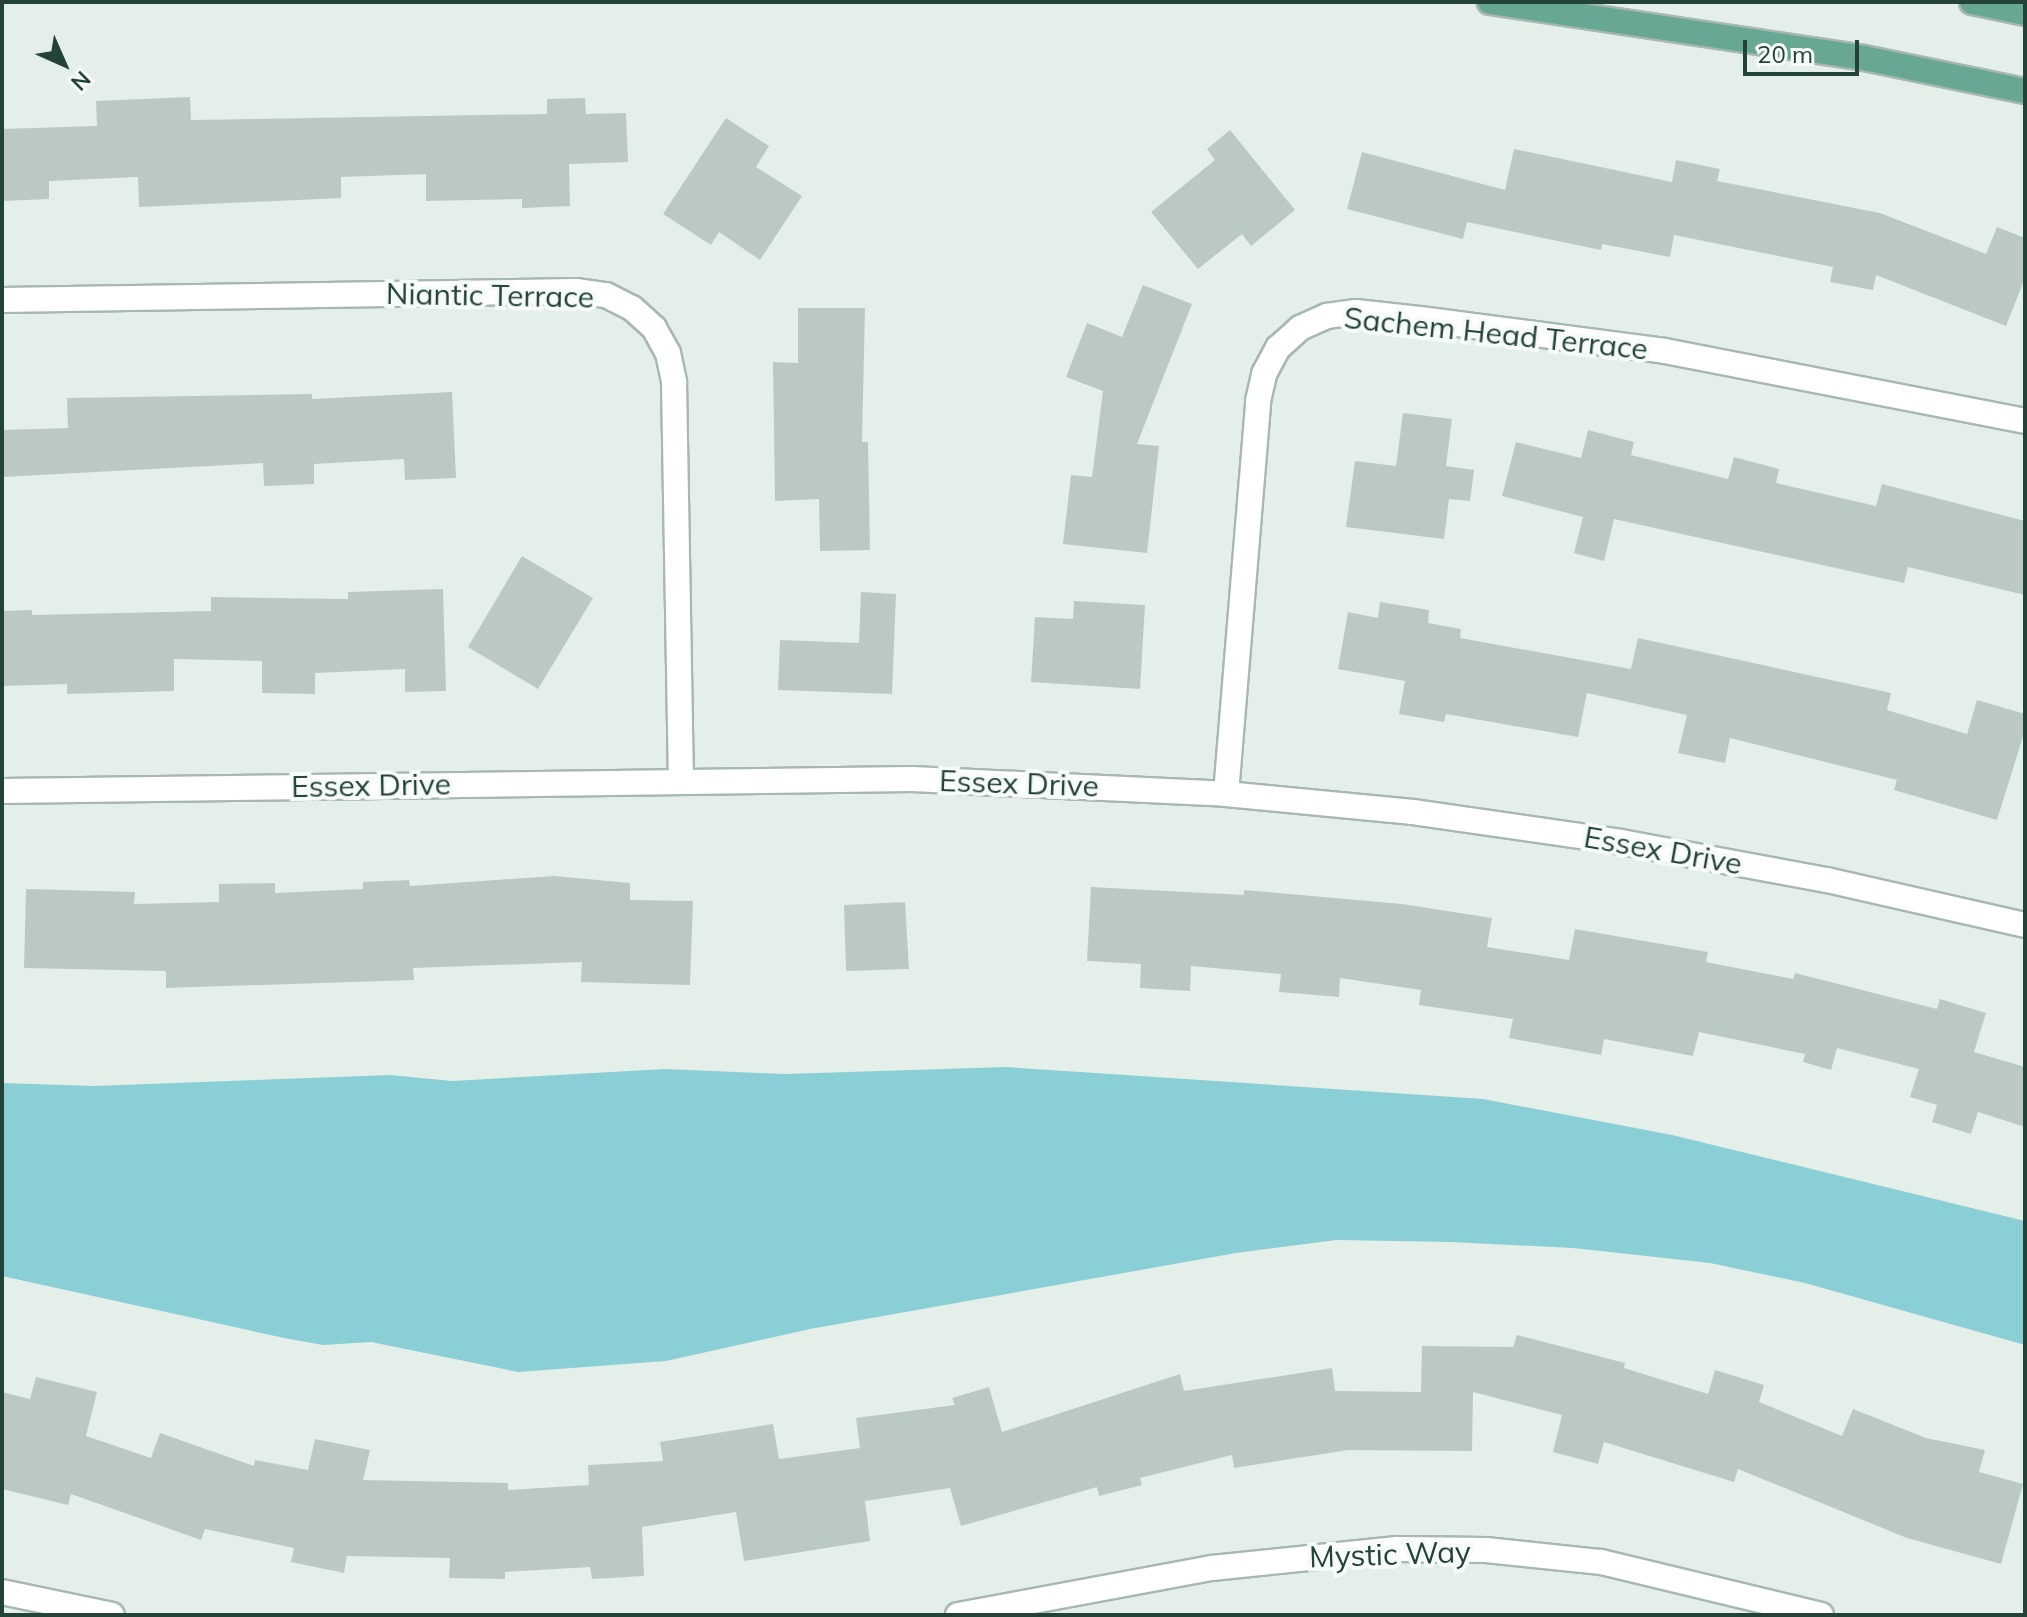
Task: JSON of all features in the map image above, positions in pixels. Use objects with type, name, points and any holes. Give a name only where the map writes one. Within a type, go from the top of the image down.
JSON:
[{"type":"main road","points":[[1490,2],[1848,55],[2025,91]]},
{"type":"main road","points":[[1972,2],[2025,13]]},
{"type":"street","name":"Niantic Terrace","points":[[2,300],[576,291],[606,295],[632,308],[654,328],[668,353],[674,382],[681,781]]},
{"type":"street","name":"Sachem Head Terrace","points":[[1226,794],[1258,401],[1264,374],[1278,348],[1313,322],[1356,312],[1650,349],[2025,421]]},
{"type":"street","name":"Essex Drive","points":[[2,791],[912,779],[1226,794],[1413,812],[1621,842],[1827,880],[2025,925]]},
{"type":"street","name":"Mystic Way","points":[[958,1615],[1212,1568],[1397,1549],[1486,1550],[1601,1562],[1821,1615]]},
{"type":"street","points":[[2,1592],[112,1615]]},
{"type":"water","points":[[1006,1067],[1483,1099],[1672,1135],[2025,1221],[2025,1345],[1805,1283],[1710,1263],[1573,1248],[1450,1242],[1337,1240],[1236,1253],[810,1329],[666,1361],[518,1372],[371,1342],[323,1345],[284,1338],[2,1276],[2,1083],[94,1086],[390,1075],[452,1081],[665,1069],[785,1074]]},
{"type":"building","points":[[190,97],[191,120],[547,114],[547,99],[585,98],[586,114],[626,113],[628,162],[569,164],[570,206],[522,208],[522,199],[426,201],[426,174],[341,177],[341,198],[139,207],[138,177],[49,181],[49,199],[2,201],[2,129],[97,126],[96,101]]},
{"type":"building","points":[[726,118],[769,146],[756,167],[802,196],[760,260],[719,232],[711,245],[663,214]]},
{"type":"building","points":[[1230,130],[1295,210],[1251,246],[1242,234],[1198,269],[1151,212],[1215,160],[1207,149]]},
{"type":"building","points":[[1514,149],[1672,182],[1676,160],[1720,169],[1717,181],[1880,213],[1986,254],[1997,227],[2025,238],[2025,278],[2006,326],[1876,275],[1873,290],[1830,282],[1833,267],[1674,235],[1670,257],[1602,244],[1601,250],[1467,222],[1463,239],[1347,209],[1362,152],[1505,190]]},
{"type":"building","points":[[1143,285],[1192,304],[1137,444],[1159,446],[1147,553],[1063,544],[1071,475],[1092,477],[1103,391],[1066,377],[1087,323],[1122,337]]},
{"type":"building","points":[[798,308],[865,308],[862,442],[868,442],[870,550],[820,551],[819,499],[775,501],[773,362],[798,363]]},
{"type":"building","points":[[452,392],[456,478],[405,480],[404,459],[314,464],[314,484],[264,486],[263,463],[2,477],[2,430],[68,428],[67,398],[312,394],[312,399]]},
{"type":"building","points":[[1403,413],[1452,419],[1446,466],[1474,470],[1470,501],[1449,499],[1444,539],[1346,527],[1355,461],[1396,466]]},
{"type":"building","points":[[1588,430],[1634,442],[1631,455],[1728,479],[1734,457],[1779,469],[1776,483],[1876,506],[1882,484],[2025,521],[2025,595],[1908,567],[1904,583],[1614,519],[1604,561],[1574,553],[1583,517],[1502,496],[1516,442],[1581,458]]},
{"type":"building","points":[[522,556],[593,598],[538,689],[468,647]]},
{"type":"building","points":[[443,589],[446,691],[405,692],[405,669],[315,673],[315,694],[262,693],[262,661],[174,659],[174,691],[67,694],[67,684],[2,686],[2,611],[32,610],[32,615],[211,611],[211,597],[348,599],[348,592]]},
{"type":"building","points":[[861,592],[896,594],[892,694],[778,690],[780,640],[859,643]]},
{"type":"building","points":[[1074,601],[1145,605],[1140,689],[1031,682],[1035,617],[1073,619]]},
{"type":"building","points":[[1380,602],[1429,610],[1428,623],[1461,629],[1460,638],[1631,669],[1638,638],[1891,693],[1887,710],[1967,734],[1977,700],[2025,714],[2025,730],[1997,820],[1894,790],[1897,780],[1730,738],[1725,763],[1678,753],[1687,715],[1587,693],[1578,737],[1446,714],[1444,722],[1399,714],[1405,681],[1338,669],[1348,612],[1378,618]]},
{"type":"building","points":[[554,876],[630,883],[630,900],[693,901],[690,985],[581,982],[582,962],[413,968],[414,980],[166,988],[166,971],[24,968],[26,889],[135,892],[134,904],[219,902],[219,884],[275,883],[275,893],[363,889],[363,882],[409,880],[410,886]]},
{"type":"building","points":[[1091,887],[1244,895],[1244,890],[1402,904],[1492,918],[1487,947],[1569,960],[1575,929],[1708,952],[1706,962],[1793,979],[1795,973],[1937,1009],[1940,999],[1986,1013],[1974,1052],[2025,1067],[2025,1127],[1978,1112],[1971,1134],[1932,1122],[1937,1105],[1910,1097],[1919,1069],[1837,1048],[1831,1070],[1803,1062],[1805,1054],[1699,1032],[1693,1056],[1604,1039],[1601,1055],[1509,1038],[1513,1019],[1419,1005],[1421,990],[1340,978],[1339,997],[1279,992],[1281,974],[1191,966],[1190,991],[1140,988],[1141,964],[1087,961]]},
{"type":"building","points":[[905,902],[909,969],[846,971],[844,905]]},
{"type":"building","points":[[1517,1335],[1625,1363],[1624,1368],[1708,1394],[1715,1370],[1764,1385],[1759,1402],[1842,1436],[1853,1409],[1926,1438],[1985,1450],[1979,1472],[2023,1484],[2001,1564],[1907,1538],[1738,1469],[1734,1482],[1604,1442],[1598,1464],[1553,1452],[1562,1415],[1473,1392],[1472,1451],[1348,1450],[1234,1468],[1232,1455],[1140,1478],[1142,1485],[1099,1496],[1097,1487],[961,1526],[950,1488],[865,1501],[870,1541],[744,1561],[736,1512],[642,1527],[644,1576],[592,1579],[590,1567],[505,1572],[505,1579],[449,1578],[450,1558],[347,1556],[344,1573],[291,1562],[294,1548],[205,1529],[201,1540],[71,1494],[68,1505],[2,1489],[2,1392],[30,1399],[36,1377],[97,1392],[86,1436],[151,1458],[160,1433],[254,1466],[255,1460],[308,1470],[315,1439],[370,1450],[363,1480],[508,1483],[508,1490],[589,1485],[588,1465],[663,1461],[660,1442],[773,1424],[779,1459],[860,1448],[856,1418],[955,1405],[952,1398],[989,1387],[1002,1432],[1180,1374],[1184,1391],[1332,1368],[1335,1391],[1421,1392],[1422,1346],[1513,1347]]}]
